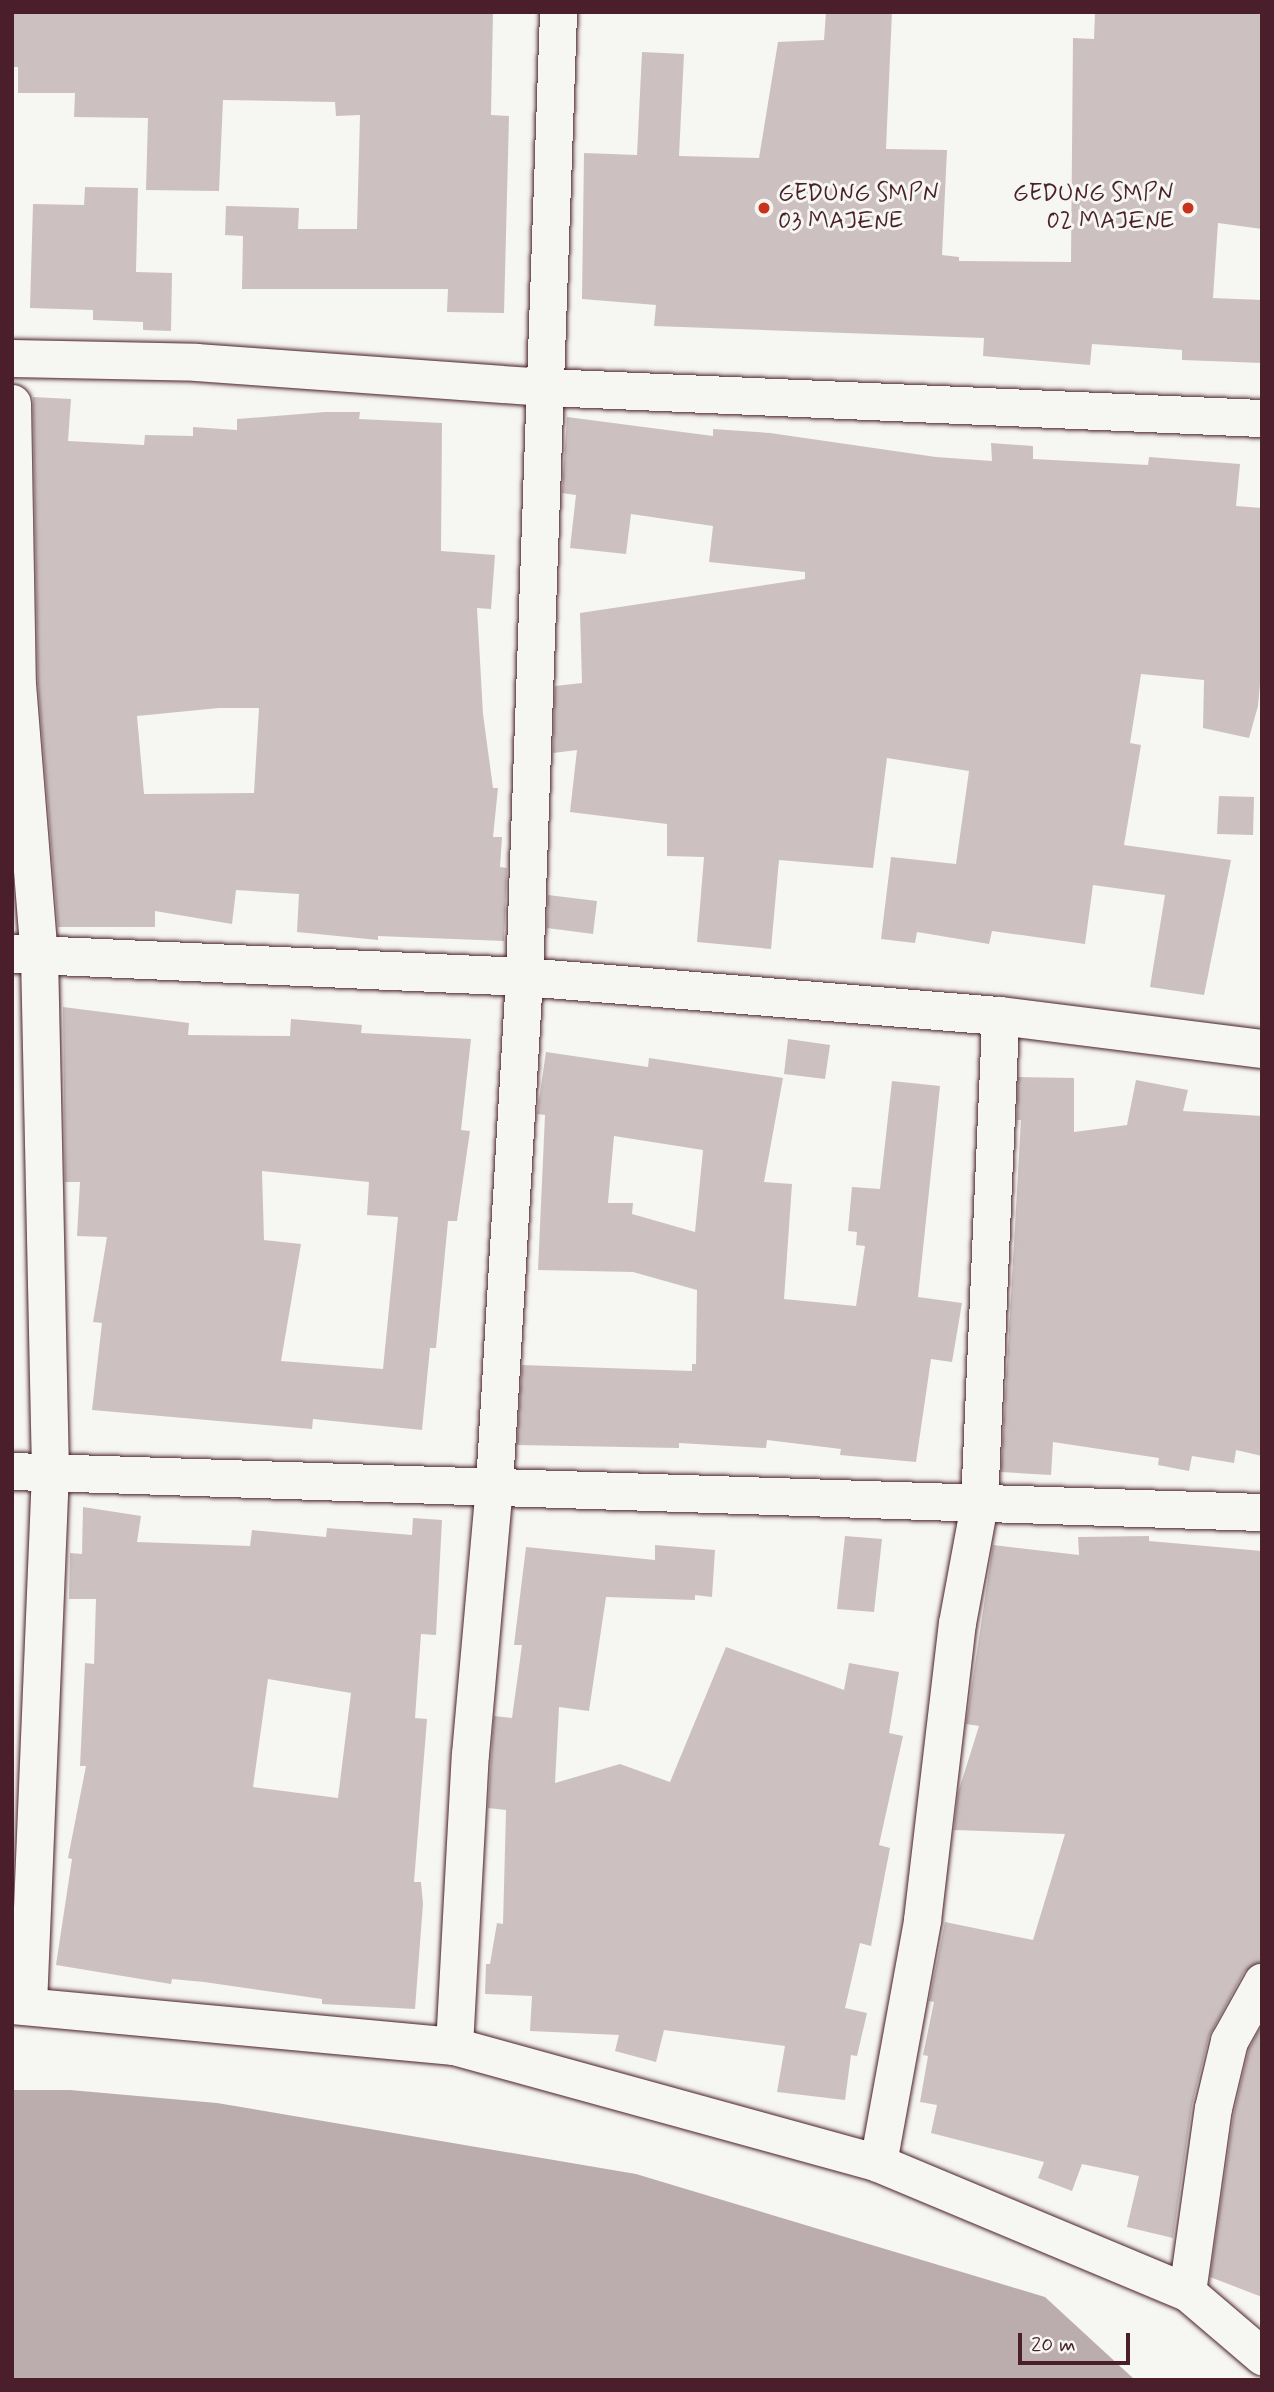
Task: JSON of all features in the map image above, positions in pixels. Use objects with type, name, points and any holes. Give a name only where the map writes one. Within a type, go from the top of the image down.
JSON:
[{"type":"highway","points":[[25,955],[524,977],[1000,1016],[1262,1049]]},
{"type":"street","points":[[454,2046],[470,1754],[494,1485],[524,977],[558,12]]},
{"type":"street","points":[[12,358],[196,362],[545,387],[1262,418]]},
{"type":"street","points":[[12,403],[25,955],[50,1471],[20,2005],[454,2046],[878,2163],[1187,2292],[1262,2356]]},
{"type":"street","points":[[878,2163],[922,1920],[957,1623],[979,1504],[1000,1016]]},
{"type":"street","points":[[12,1471],[1262,1512]]},
{"type":"street","points":[[1187,2292],[1213,2108],[1229,2041],[1262,1982]]},
{"type":"shaded area","points":[[12,2090],[70,2090],[217,2103],[636,2174],[1045,2297],[1135,2380],[12,2380]]},
{"type":"building","points":[[12,12],[493,12],[491,115],[509,116],[504,313],[447,312],[448,289],[242,289],[243,236],[225,235],[226,206],[299,208],[298,229],[357,229],[360,115],[336,116],[335,102],[223,100],[219,191],[146,190],[148,118],[74,117],[75,93],[18,93],[18,67],[12,67]]},
{"type":"building","points":[[826,12],[892,12],[886,149],[947,150],[942,255],[959,257],[959,261],[1071,262],[1073,38],[1094,39],[1095,12],[1262,12],[1262,229],[1218,223],[1213,298],[1262,300],[1262,363],[1182,360],[1182,350],[1092,344],[1090,365],[983,356],[984,338],[654,326],[656,305],[582,299],[584,153],[637,155],[642,52],[684,54],[679,156],[759,158],[778,42],[824,40]]},
{"type":"building","points":[[85,187],[138,188],[136,272],[172,273],[171,331],[143,330],[143,322],[93,320],[93,310],[30,308],[33,204],[84,205]]},
{"type":"building","points":[[33,397],[71,399],[68,441],[144,445],[145,435],[193,436],[193,427],[237,430],[237,419],[325,412],[360,412],[359,419],[442,423],[441,551],[495,555],[491,609],[477,608],[483,714],[493,788],[498,788],[493,837],[502,837],[500,867],[507,868],[504,941],[378,936],[378,940],[297,932],[299,894],[236,890],[232,924],[155,911],[155,927],[58,927],[38,683]],"holes":[[[219,708],[259,708],[254,793],[144,794],[137,716]]]},
{"type":"building","points":[[567,417],[713,436],[713,429],[770,433],[936,457],[992,461],[991,443],[1033,446],[1033,459],[1148,465],[1149,457],[1240,464],[1236,506],[1262,508],[1262,661],[1258,706],[1249,738],[1203,728],[1204,680],[1141,674],[1130,743],[1141,745],[1124,845],[1231,860],[1204,995],[1150,987],[1165,895],[1093,885],[1085,944],[992,931],[989,944],[917,932],[915,943],[881,939],[891,857],[956,864],[969,771],[887,758],[873,868],[779,860],[771,949],[697,942],[704,857],[667,856],[667,824],[570,812],[577,750],[553,753],[555,686],[582,683],[580,613],[805,579],[805,572],[709,562],[713,526],[631,514],[626,554],[570,548],[576,495],[562,493]]},
{"type":"building","points":[[1219,796],[1254,797],[1253,835],[1217,834]]},
{"type":"building","points":[[548,895],[597,901],[593,934],[547,928]]},
{"type":"building","points":[[63,1007],[189,1023],[188,1035],[290,1036],[291,1019],[362,1025],[361,1033],[471,1039],[461,1130],[470,1131],[457,1221],[448,1221],[436,1348],[430,1348],[422,1430],[313,1419],[312,1429],[92,1410],[102,1323],[93,1322],[107,1237],[77,1236],[80,1182],[65,1182]],"holes":[[[262,1171],[369,1182],[367,1215],[398,1217],[383,1369],[281,1361],[301,1244],[264,1240]]]},
{"type":"building","points":[[788,1039],[830,1045],[825,1079],[784,1074]]},
{"type":"building","points":[[546,1052],[648,1067],[649,1058],[783,1078],[764,1182],[792,1184],[784,1299],[856,1306],[865,1246],[856,1245],[857,1232],[848,1231],[852,1187],[880,1189],[892,1081],[940,1086],[918,1297],[962,1303],[952,1362],[931,1359],[916,1462],[840,1455],[841,1449],[767,1440],[766,1448],[679,1443],[679,1448],[517,1445],[522,1365],[692,1371],[692,1364],[696,1364],[697,1290],[633,1272],[538,1270],[545,1115],[537,1114]],"holes":[[[614,1136],[703,1150],[695,1232],[632,1214],[633,1203],[608,1203]]]},
{"type":"building","points":[[1018,1077],[1074,1078],[1074,1132],[1127,1125],[1136,1080],[1188,1090],[1183,1111],[1262,1116],[1262,1456],[1236,1450],[1234,1463],[1192,1456],[1189,1471],[1158,1465],[1159,1458],[1053,1442],[1051,1475],[1001,1472],[1021,1120],[1017,1120]]},
{"type":"building","points":[[83,1507],[141,1516],[137,1542],[250,1546],[252,1530],[326,1537],[327,1528],[412,1535],[413,1518],[442,1520],[436,1635],[421,1634],[415,1718],[427,1719],[414,1882],[421,1882],[423,1904],[415,2009],[322,2004],[322,1999],[204,1982],[172,1979],[171,1984],[56,1965],[72,1859],[68,1858],[86,1766],[80,1766],[85,1663],[94,1664],[96,1599],[69,1599],[70,1553],[82,1554]],"holes":[[[268,1679],[351,1693],[338,1798],[253,1787]]]},
{"type":"building","points":[[845,1536],[882,1539],[874,1612],[837,1609]]},
{"type":"building","points":[[1149,1536],[1149,1541],[1262,1551],[1262,1961],[1244,1972],[1209,2036],[1192,2105],[1173,2238],[1127,2227],[1139,2176],[1082,2164],[1072,2191],[1038,2178],[1044,2162],[931,2133],[937,2105],[920,2102],[928,2056],[923,2055],[934,2002],[929,2001],[945,1922],[1033,1940],[1065,1834],[954,1830],[958,1793],[979,1726],[966,1724],[993,1545],[1079,1555],[1078,1537]]},
{"type":"building","points":[[655,1545],[715,1550],[712,1597],[695,1595],[695,1600],[606,1597],[589,1711],[559,1707],[555,1783],[620,1764],[670,1782],[726,1647],[844,1690],[849,1663],[899,1672],[889,1733],[903,1736],[879,1845],[890,1848],[871,1946],[860,1943],[845,2008],[867,2013],[857,2056],[851,2055],[845,2100],[777,2092],[785,2046],[664,2030],[656,2062],[615,2051],[619,2035],[530,2031],[532,1996],[485,1994],[486,1964],[490,1964],[497,1923],[503,1924],[506,1810],[488,1808],[494,1716],[512,1718],[522,1645],[514,1645],[526,1547],[655,1560]]},
{"type":"building","points":[[1262,2025],[1262,2297],[1210,2277],[1234,2112],[1249,2049]]},
{"type":"place","name":"GEDUNG SMPN 03 MAJENE","points":[[764,208]]},
{"type":"place","name":"GEDUNG SMPN 02 MAJENE","points":[[1188,208]]}]
